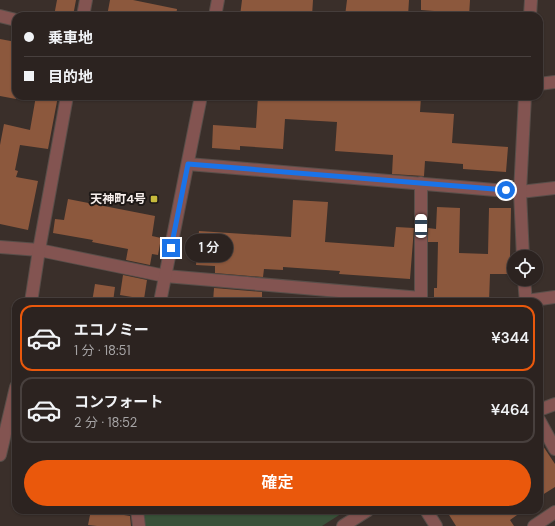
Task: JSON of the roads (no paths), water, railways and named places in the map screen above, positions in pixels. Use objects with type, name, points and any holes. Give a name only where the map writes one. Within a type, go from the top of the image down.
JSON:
[{"type":"street","points":[[84,12],[86,0]]},
{"type":"street","points":[[216,12],[218,0]]},
{"type":"street","points":[[530,12],[532,0]]},
{"type":"street","points":[[0,16],[12,19]]},
{"type":"street","points":[[543,84],[555,82]]},
{"type":"street","points":[[32,298],[66,100]]},
{"type":"street","points":[[161,298],[200,100]]},
{"type":"street","points":[[523,250],[520,192],[525,100]]},
{"type":"street","points":[[188,164],[520,192],[555,188]]},
{"type":"street","points":[[421,183],[421,298]]},
{"type":"street","points":[[0,247],[39,250],[165,276],[400,298]]},
{"type":"street","points":[[525,286],[526,298]]},
{"type":"street","points":[[543,299],[555,297]]},
{"type":"street","points":[[0,455],[12,403]]},
{"type":"street","points":[[543,408],[555,404]]},
{"type":"street","points":[[543,427],[555,449]]},
{"type":"street","points":[[138,514],[139,526]]},
{"type":"street","points":[[343,526],[362,514]]},
{"type":"street","points":[[428,514],[436,526]]},
{"type":"street","points":[[534,526],[554,514]]},
{"type":"place","name":"天神町4号","points":[[154,199]]}]
